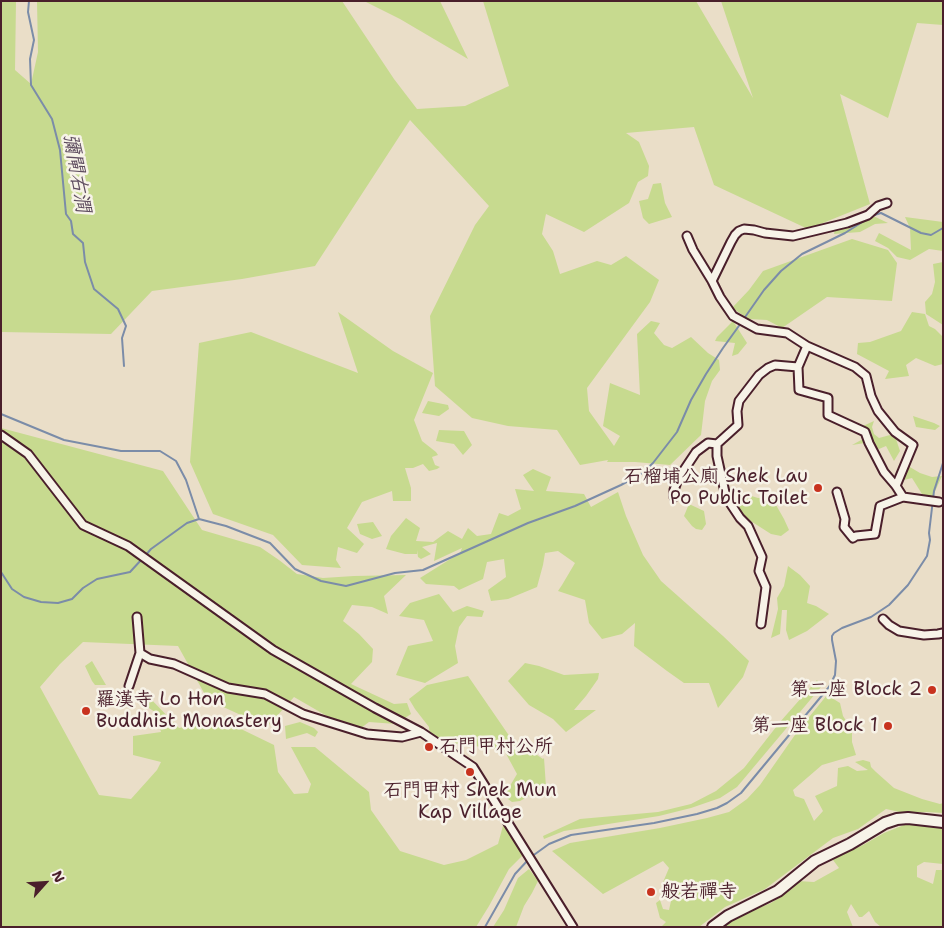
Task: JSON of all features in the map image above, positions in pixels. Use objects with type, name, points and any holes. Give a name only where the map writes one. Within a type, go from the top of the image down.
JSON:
[{"type":"main road","points":[[713,927],[728,916],[778,892],[809,865],[850,844],[884,823],[908,818],[943,822]]},
{"type":"street","points":[[712,281],[730,242],[739,231],[754,230],[793,236],[847,223],[868,215],[878,206],[887,203]]},
{"type":"street","points":[[687,236],[729,312],[757,329],[787,333],[807,346],[855,367],[866,376],[871,396],[878,411],[895,432],[913,445],[896,486]]},
{"type":"street","points":[[807,346],[798,367],[799,390],[828,398],[828,414],[865,432],[869,444],[884,472],[903,497]]},
{"type":"street","points":[[761,624],[766,587],[759,571],[762,557],[748,526],[740,518],[726,497],[717,456],[717,444],[738,425],[737,411],[739,401],[759,375],[775,365],[798,367]]},
{"type":"street","points":[[1,435],[28,454],[84,525],[128,546],[273,650],[421,732],[474,767],[573,927]]},
{"type":"street","points":[[674,497],[674,490],[678,479],[696,452],[708,443],[717,444]]},
{"type":"street","points":[[836,492],[845,518],[844,527],[853,538],[875,534],[880,506],[903,497],[934,502]]},
{"type":"street","points":[[129,686],[140,653],[137,617]]},
{"type":"street","points":[[883,619],[899,631],[924,635],[943,633]]},
{"type":"street","points":[[140,653],[150,659],[174,664],[228,688],[266,694],[303,714],[367,734],[402,737],[421,732]]},
{"type":"green space","points":[[1,1],[16,1],[15,70],[31,84],[38,52],[37,1],[342,1],[394,79],[417,109],[465,106],[509,86],[483,1],[696,1],[753,98],[721,1],[943,1],[943,25],[917,23],[888,118],[840,94],[870,204],[808,229],[714,185],[694,127],[626,133],[639,142],[649,166],[648,176],[638,182],[629,203],[584,232],[546,214],[542,234],[553,251],[560,274],[597,261],[611,265],[626,256],[659,280],[650,302],[587,388],[589,411],[614,446],[620,436],[603,426],[610,383],[640,395],[637,334],[651,321],[660,323],[654,333],[664,345],[672,348],[691,337],[708,353],[719,360],[720,370],[712,381],[705,401],[701,435],[670,465],[607,462],[608,460],[580,465],[557,430],[508,426],[472,418],[435,386],[430,316],[475,225],[489,206],[410,120],[315,266],[242,279],[152,291],[111,334],[1,332]]},
{"type":"green space","points":[[364,1],[440,1],[468,59],[400,19]]},
{"type":"green space","points":[[661,183],[665,203],[672,217],[649,224],[643,218],[639,201],[648,199],[653,184]]},
{"type":"green space","points":[[865,212],[888,223],[875,224],[860,232],[834,234],[835,229]]},
{"type":"green space","points":[[905,217],[943,222],[943,251],[929,249],[910,260],[897,257],[888,248],[875,241],[879,233],[911,250],[910,228]]},
{"type":"green space","points":[[852,239],[888,250],[897,263],[892,301],[827,297],[782,328],[767,320],[749,319],[732,308],[763,271]]},
{"type":"green space","points":[[943,262],[943,325],[926,314],[925,302],[932,294],[935,282],[933,264]]},
{"type":"green space","points":[[338,312],[393,351],[433,373],[414,420],[422,441],[438,455],[432,457],[435,465],[440,467],[429,471],[423,464],[413,468],[405,468],[411,488],[411,501],[393,501],[392,491],[362,502],[347,528],[364,544],[357,553],[338,547],[336,560],[341,568],[302,565],[273,535],[213,514],[190,462],[199,343],[251,332],[358,373]]},
{"type":"green space","points":[[912,312],[925,314],[929,326],[943,337],[943,364],[935,366],[916,358],[906,365],[909,376],[885,379],[889,371],[857,354],[858,343],[870,342],[901,331]]},
{"type":"green space","points":[[733,321],[747,343],[738,354],[732,356],[735,343],[715,341]]},
{"type":"green space","points":[[428,401],[448,405],[449,409],[439,416],[422,413]]},
{"type":"green space","points":[[913,416],[940,426],[935,430],[916,427]]},
{"type":"green space","points":[[874,421],[872,427],[874,434],[879,438],[890,435],[896,439],[900,451],[894,461],[886,446],[879,449],[865,443],[852,445],[863,439],[863,426]]},
{"type":"green space","points":[[1,428],[163,471],[202,530],[260,547],[297,574],[323,578],[406,575],[384,596],[388,614],[372,607],[352,605],[343,621],[373,649],[372,662],[351,684],[394,704],[407,703],[411,714],[396,724],[369,722],[361,728],[339,723],[294,697],[267,727],[208,700],[178,646],[83,642],[40,687],[99,795],[131,799],[157,770],[161,762],[133,755],[133,736],[161,732],[155,712],[135,699],[145,693],[179,728],[220,720],[274,745],[278,772],[294,794],[308,793],[311,784],[291,747],[315,747],[369,792],[371,810],[400,851],[444,865],[466,860],[498,844],[504,822],[524,854],[509,869],[476,927],[1,927]]},
{"type":"green space","points":[[439,430],[464,431],[472,445],[463,455],[454,444],[436,441]]},
{"type":"green space","points":[[903,463],[920,473],[932,477],[942,476],[932,498],[922,494],[912,478],[904,480]]},
{"type":"green space","points":[[533,469],[551,477],[546,491],[584,494],[591,507],[618,492],[643,555],[661,581],[749,661],[743,677],[718,708],[709,683],[684,683],[634,646],[635,623],[622,634],[602,639],[589,623],[585,600],[558,591],[575,563],[558,551],[545,553],[537,587],[508,599],[491,601],[488,590],[506,577],[504,559],[487,562],[483,579],[459,590],[454,586],[426,584],[420,578],[460,553],[462,548],[434,561],[437,543],[422,547],[431,554],[421,559],[418,557],[417,550],[417,554],[405,554],[386,549],[391,536],[406,518],[420,528],[416,541],[433,542],[448,531],[462,539],[468,528],[477,536],[491,534],[499,513],[508,516],[521,509],[515,489],[534,491],[523,475]]},
{"type":"green space","points":[[745,494],[758,498],[772,498],[789,530],[781,536],[771,534],[746,518],[738,510],[737,501]]},
{"type":"green space","points":[[689,504],[704,511],[706,524],[702,530],[692,526],[684,516]]},
{"type":"green space","points":[[373,522],[382,536],[372,539],[360,534],[357,524]]},
{"type":"green space","points":[[788,566],[810,586],[807,603],[829,614],[807,631],[789,640],[786,630],[787,610],[782,610],[780,634],[771,638],[778,609],[777,598],[784,586]]},
{"type":"green space","points":[[439,594],[453,612],[467,606],[484,611],[482,617],[467,616],[459,627],[455,646],[458,663],[425,683],[396,675],[408,646],[433,641],[424,620],[399,616],[410,603]]},
{"type":"green space","points":[[92,661],[106,685],[95,685],[92,681],[85,666]]},
{"type":"green space","points":[[525,663],[564,675],[599,673],[598,679],[574,710],[596,710],[566,732],[553,719],[529,705],[508,681]]},
{"type":"green space","points":[[468,676],[510,737],[544,758],[546,787],[520,801],[512,802],[504,796],[517,774],[504,750],[430,740],[429,727],[409,699],[427,685]]},
{"type":"green space","points":[[817,680],[821,687],[737,787],[720,798],[659,816],[564,831],[544,839],[543,836],[580,819],[658,812],[691,804],[716,791],[744,768],[780,722]]},
{"type":"green space","points":[[827,695],[840,703],[843,716],[852,730],[852,742],[856,755],[822,765],[793,790],[795,796],[804,799],[814,821],[823,811],[815,796],[837,786],[838,768],[848,766],[857,771],[868,770],[855,762],[863,760],[870,762],[871,767],[894,788],[922,799],[940,804],[943,803],[943,813],[904,813],[886,809],[858,829],[833,838],[765,889],[725,907],[699,927],[661,927],[666,922],[660,918],[656,903],[660,900],[663,909],[669,910],[676,886],[671,880],[661,887],[669,868],[663,861],[603,894],[552,851],[570,843],[660,828],[729,812],[747,799],[760,785],[797,732]]},
{"type":"green space","points":[[300,722],[314,728],[318,732],[315,737],[307,733],[286,739],[285,726]]},
{"type":"green space","points":[[909,823],[943,824],[943,864],[924,862],[917,866],[917,877],[933,884],[936,870],[943,870],[943,927],[881,927],[875,922],[869,911],[862,917],[859,917],[851,904],[847,912],[853,927],[720,927],[743,914],[771,903],[792,889],[798,881],[814,882],[839,868],[833,860],[838,856]]},
{"type":"green space","points":[[529,869],[538,881],[524,906],[516,927],[493,927],[504,910],[518,878]]},
{"type":"waterway","name":"彌閘右澗","points":[[29,1],[28,12],[34,40],[30,59],[31,85],[52,119],[60,150],[66,214],[71,221],[73,234],[83,243],[85,262],[94,289],[118,309],[126,326],[122,338],[124,366]]},
{"type":"waterway","points":[[871,216],[881,213],[921,233],[931,235],[943,228]]},
{"type":"waterway","points":[[743,320],[764,290],[781,271],[802,254],[845,233],[867,219]]},
{"type":"waterway","points":[[145,556],[151,549],[187,523],[199,519],[226,526],[270,543],[295,569],[321,581],[346,586],[395,573],[423,570],[528,523],[575,506],[641,474],[653,463],[677,432],[691,400],[706,374],[741,323]]},
{"type":"waterway","points":[[1,414],[64,440],[121,451],[160,451],[176,461],[186,480],[199,519]]},
{"type":"waterway","points":[[531,857],[549,844],[571,835],[654,823],[697,814],[717,808],[741,793],[829,687],[835,675],[836,661],[832,640],[834,633],[871,617],[889,605],[908,585],[927,556],[934,491],[943,463]]},
{"type":"waterway","points":[[1,572],[12,589],[24,597],[41,602],[58,603],[72,599],[83,588],[97,579],[130,572],[142,559]]},
{"type":"waterway","points":[[485,927],[515,874],[528,860]]},
{"type":"place","name":"石榴埔公廁 Shek Lau Po Public Toilet","points":[[818,488]]},
{"type":"place","name":"第二座 Block 2","points":[[932,690]]},
{"type":"place","name":"羅漢寺 Lo Hon Buddhist Monastery","points":[[86,711]]},
{"type":"place","name":"第一座 Block 1","points":[[888,726]]},
{"type":"place","name":"石門甲村公所","points":[[429,747]]},
{"type":"place","name":"石門甲村 Shek Mun Kap Village","points":[[470,772]]},
{"type":"place","name":"般若禪寺","points":[[651,892]]}]
